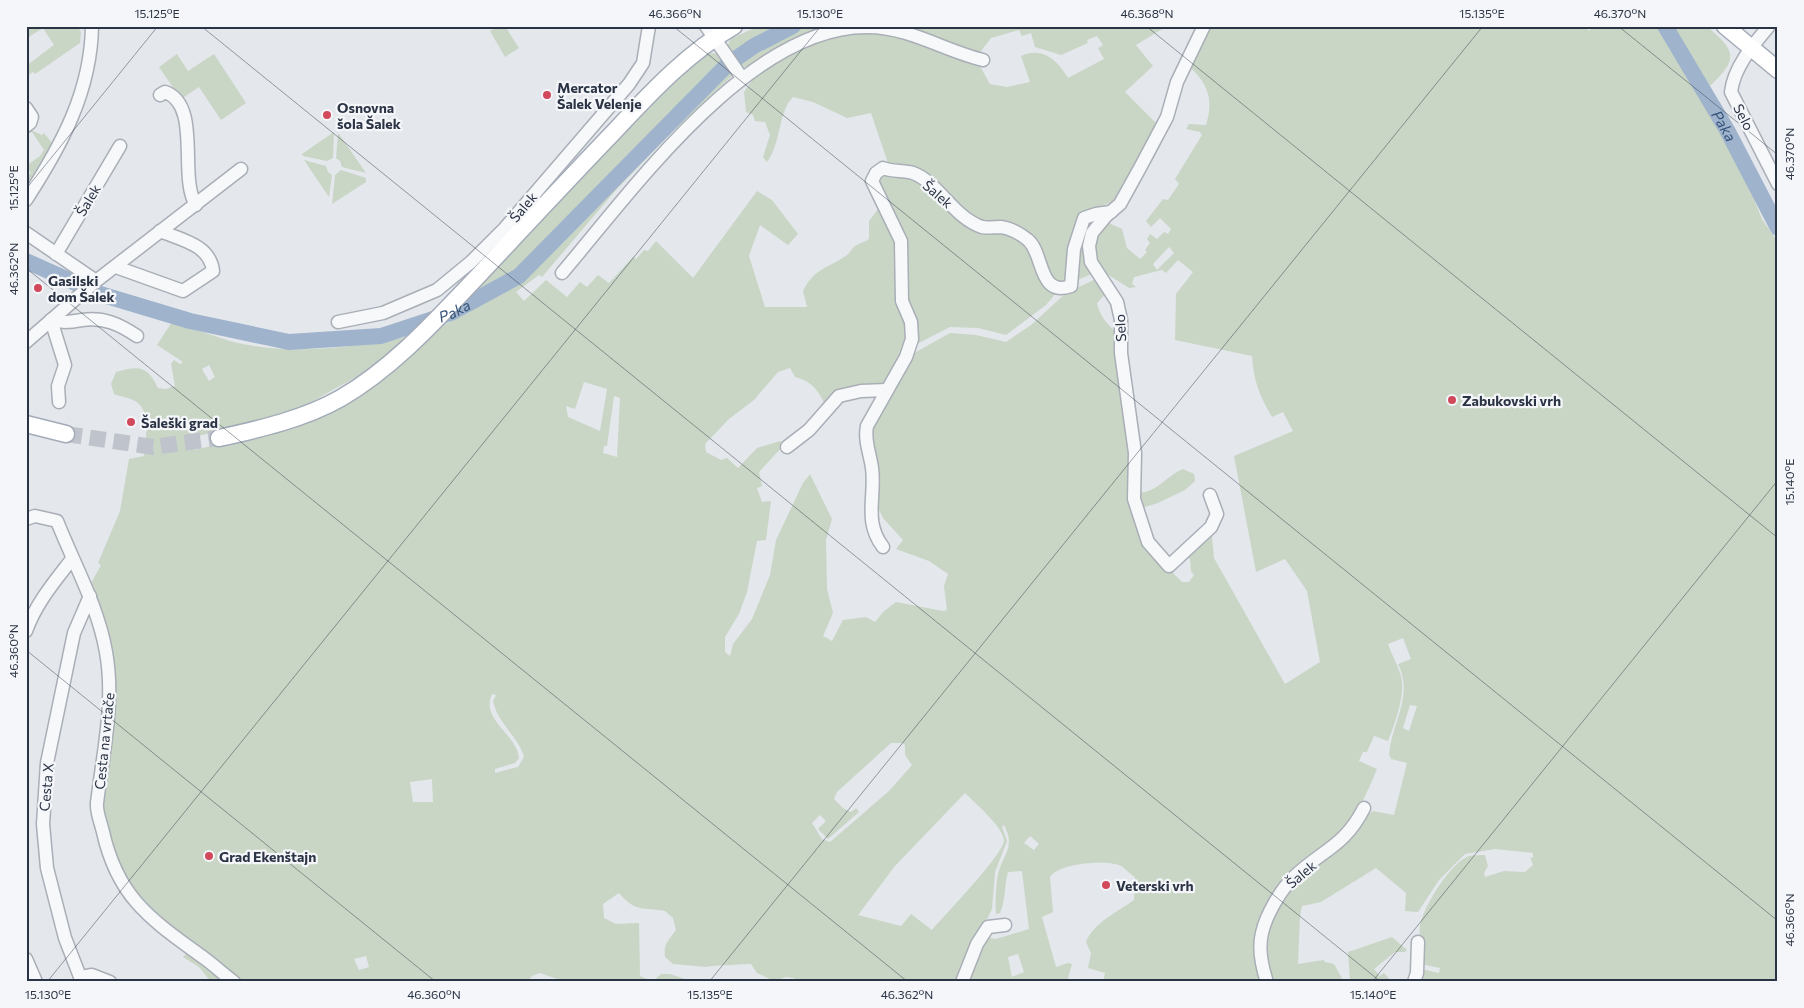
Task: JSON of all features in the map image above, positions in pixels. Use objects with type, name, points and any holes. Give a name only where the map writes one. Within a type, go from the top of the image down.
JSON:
[{"type":"main road","points":[[219,438],[262,428],[340,399],[377,373],[435,323],[710,32],[734,26]]},
{"type":"main road","points":[[1726,26],[1778,70]]},
{"type":"main road","points":[[26,424],[66,434]]},
{"type":"street","points":[[26,200],[47,168],[71,121],[89,69],[92,26]]},
{"type":"street","name":"Šalek","points":[[338,322],[383,313],[437,290],[471,262],[505,228],[628,84],[643,62],[648,26]]},
{"type":"street","name":"Selo","points":[[1204,26],[1177,82],[1167,117],[1120,204],[1092,233],[1090,246],[1091,262],[1117,302],[1121,320],[1121,353],[1135,453],[1134,500],[1148,542],[1169,566],[1211,526],[1217,514],[1210,495]]},
{"type":"street","name":"Selo","points":[[1769,26],[1750,48],[1732,81],[1731,92],[1778,184]]},
{"type":"street","points":[[562,273],[653,166],[739,74],[791,46],[829,32],[869,27],[910,34],[968,57],[984,60]]},
{"type":"street","points":[[710,32],[739,74]]},
{"type":"street","points":[[160,95],[165,92],[170,94],[185,118],[188,174],[192,198],[196,205]]},
{"type":"street","points":[[26,108],[32,117],[30,123],[26,126]]},
{"type":"street","name":"Šalek","points":[[56,254],[120,146]]},
{"type":"street","name":"Šalek","points":[[883,547],[878,540],[870,510],[873,484],[872,467],[865,437],[867,426],[906,357],[912,339],[911,322],[902,301],[901,241],[872,181],[876,173],[883,168],[913,173],[936,189],[962,216],[982,227],[1003,228],[1022,235],[1033,244],[1042,272],[1054,287],[1062,289],[1071,286],[1074,249],[1084,218],[1111,212]]},
{"type":"street","points":[[26,342],[90,286],[241,169]]},
{"type":"street","points":[[116,266],[183,292],[213,271],[212,260],[204,250],[160,231]]},
{"type":"street","points":[[26,233],[56,254],[90,286]]},
{"type":"street","points":[[51,320],[64,323],[80,320],[105,320],[116,323],[137,336]]},
{"type":"street","points":[[51,320],[65,365],[58,386],[59,402]]},
{"type":"street","points":[[787,447],[808,430],[839,396],[861,391],[887,390]]},
{"type":"street","name":"Cesta na vrtače","points":[[26,519],[35,516],[56,521],[90,596],[106,653],[110,709],[97,806],[108,853],[124,888],[146,914],[164,930],[206,959],[234,982]]},
{"type":"street","points":[[26,630],[49,588],[72,559]]},
{"type":"street","name":"Cesta X","points":[[90,596],[74,633],[46,763],[43,824],[47,868],[65,938],[81,979],[92,974],[110,982]]},
{"type":"street","name":"Šalek","points":[[1267,982],[1261,960],[1262,933],[1280,893],[1296,875],[1332,850],[1348,834],[1364,808]]},
{"type":"street","points":[[962,982],[977,944],[988,927],[1005,925]]},
{"type":"street","points":[[1414,982],[1417,972],[1418,942]]},
{"type":"street","points":[[26,959],[36,982]]},
{"type":"green space","points":[[26,26],[62,26],[79,29],[81,32],[80,43],[35,74],[33,72],[26,76],[26,66],[54,45],[43,28],[29,37]]},
{"type":"green space","points":[[498,26],[505,26],[519,48],[505,57],[490,31]]},
{"type":"green space","points":[[759,26],[785,26],[754,41],[730,57],[726,51],[730,39]]},
{"type":"green space","points":[[805,26],[844,26],[749,66],[739,68],[735,64],[769,42]]},
{"type":"green space","points":[[881,26],[1167,26],[1136,45],[1153,66],[1125,92],[1158,125],[1118,199],[1086,213],[1089,216],[1093,216],[1097,222],[1088,241],[1089,259],[1094,273],[1061,287],[1046,305],[1006,335],[978,328],[950,327],[915,345],[888,384],[839,393],[827,408],[815,388],[795,377],[790,368],[778,372],[754,400],[729,419],[705,444],[706,452],[721,460],[727,458],[738,468],[757,448],[780,441],[783,446],[759,472],[762,486],[757,488],[762,502],[771,501],[766,540],[757,541],[747,592],[739,614],[725,637],[725,652],[730,656],[733,644],[752,619],[770,575],[776,540],[803,483],[810,474],[832,519],[826,540],[827,589],[833,613],[823,636],[832,641],[843,620],[866,617],[875,622],[883,612],[896,602],[943,611],[947,610],[944,586],[948,574],[929,561],[896,549],[903,540],[883,518],[878,508],[872,509],[876,473],[870,444],[869,425],[908,361],[916,352],[950,333],[976,335],[1006,342],[1031,325],[1066,293],[1098,278],[1108,291],[1097,303],[1098,308],[1105,320],[1118,334],[1119,359],[1133,455],[1130,482],[1136,492],[1143,492],[1155,488],[1183,469],[1194,474],[1195,481],[1185,490],[1145,507],[1139,513],[1141,520],[1150,535],[1166,553],[1171,563],[1170,570],[1182,582],[1189,582],[1194,575],[1191,571],[1190,559],[1183,555],[1211,527],[1214,558],[1285,684],[1320,662],[1307,591],[1285,559],[1256,572],[1234,456],[1293,431],[1283,412],[1272,417],[1268,410],[1256,380],[1252,356],[1175,340],[1176,294],[1193,272],[1178,260],[1166,273],[1162,270],[1134,277],[1132,284],[1136,287],[1129,288],[1099,269],[1093,251],[1095,235],[1103,225],[1109,223],[1122,229],[1127,248],[1140,259],[1147,252],[1145,250],[1150,243],[1147,239],[1150,234],[1157,239],[1164,232],[1168,234],[1171,229],[1160,218],[1151,227],[1146,221],[1163,199],[1168,200],[1179,184],[1175,179],[1202,135],[1200,132],[1186,129],[1189,124],[1206,125],[1209,107],[1207,92],[1200,78],[1187,65],[1199,39],[1210,26],[1585,26],[1589,31],[1593,26],[1664,26],[1688,71],[1731,143],[1762,219],[1778,242],[1778,982],[1418,982],[1421,969],[1439,973],[1440,968],[1421,964],[1421,955],[1425,955],[1424,949],[1421,949],[1420,925],[1432,897],[1454,867],[1469,856],[1479,855],[1485,855],[1488,866],[1484,873],[1485,877],[1504,871],[1525,872],[1533,865],[1530,857],[1533,858],[1533,853],[1495,849],[1465,854],[1439,880],[1418,912],[1405,911],[1406,893],[1376,868],[1321,902],[1302,906],[1298,964],[1324,960],[1334,964],[1344,982],[1269,982],[1262,951],[1264,937],[1281,897],[1292,881],[1339,846],[1363,818],[1373,811],[1394,815],[1407,763],[1391,759],[1389,754],[1403,698],[1404,687],[1398,664],[1411,659],[1403,638],[1388,644],[1402,680],[1401,698],[1394,726],[1388,741],[1374,736],[1367,752],[1363,752],[1359,761],[1377,769],[1348,831],[1333,847],[1295,874],[1278,893],[1271,905],[1260,929],[1257,952],[1265,982],[1103,982],[1105,973],[1088,968],[1091,953],[1086,942],[1089,935],[1100,923],[1134,900],[1135,877],[1119,865],[1093,863],[1062,869],[1050,877],[1053,912],[1042,917],[1056,967],[1068,963],[1072,964],[1067,982],[964,982],[984,937],[996,939],[1029,929],[1022,871],[1008,872],[1002,908],[1000,913],[996,914],[998,874],[1009,845],[1004,825],[1002,827],[1007,841],[995,872],[992,909],[970,954],[960,982],[795,982],[794,978],[786,977],[774,981],[757,973],[751,964],[706,967],[673,964],[665,957],[665,949],[667,942],[676,930],[673,918],[665,911],[640,908],[630,904],[619,893],[603,904],[604,918],[616,924],[639,923],[640,976],[647,979],[646,982],[597,982],[594,979],[566,982],[540,973],[532,976],[527,982],[237,982],[161,925],[124,884],[111,858],[99,805],[112,708],[108,650],[89,587],[101,565],[98,563],[120,511],[129,459],[144,456],[146,433],[146,417],[139,404],[131,399],[114,394],[111,384],[116,372],[131,368],[142,369],[150,375],[158,388],[166,389],[175,386],[171,364],[174,360],[180,364],[183,362],[157,345],[172,322],[230,341],[275,349],[344,347],[412,336],[374,367],[304,406],[256,423],[189,438],[194,450],[264,434],[316,415],[368,387],[444,325],[468,313],[516,281],[554,247],[708,87],[731,67],[733,70],[731,77],[673,131],[616,190],[542,277],[539,275],[516,292],[524,301],[546,280],[567,297],[580,282],[587,287],[598,275],[609,283],[633,257],[636,259],[644,250],[648,251],[656,241],[693,278],[757,191],[772,200],[798,234],[788,245],[760,225],[749,256],[765,307],[807,307],[803,291],[807,283],[822,269],[847,255],[855,246],[869,239],[869,221],[884,201],[874,182],[874,178],[889,166],[871,113],[847,118],[813,102],[793,97],[788,103],[772,155],[767,162],[763,157],[770,135],[765,122],[755,121],[753,115],[746,112],[744,92],[755,77],[768,65],[783,55],[816,41],[831,36],[861,31],[876,31],[907,36],[977,61],[990,84],[1007,87],[1030,82],[1021,56],[1029,53],[1043,54],[1049,57],[1060,66],[1068,78],[1104,59],[1098,48],[1103,45],[1097,36],[1087,40],[1088,43],[1061,55],[1035,47],[1031,33],[1022,36],[1019,30],[991,38],[978,55],[973,56],[912,32]],"holes":[[[1169,247],[1174,253],[1157,270],[1153,264]],[[209,365],[215,377],[209,381],[202,369]],[[584,382],[607,389],[600,431],[568,417],[566,406],[575,409]],[[614,396],[620,398],[617,457],[603,453],[604,446],[607,446]],[[492,694],[496,695],[493,701],[499,716],[524,757],[518,767],[495,773],[495,769],[515,763],[519,758],[517,749],[491,712]],[[1410,705],[1417,706],[1409,731],[1403,728]],[[891,743],[902,743],[905,745],[905,755],[912,765],[889,791],[830,842],[822,839],[812,823],[820,815],[826,821],[818,829],[828,839],[859,812],[856,808],[851,812],[843,808],[834,799],[837,792]],[[432,779],[433,802],[413,802],[410,782]],[[965,793],[988,815],[999,829],[1004,840],[1002,847],[985,870],[932,930],[911,914],[901,926],[858,915],[895,866]],[[1030,836],[1039,844],[1034,850],[1024,843]],[[1018,954],[1024,972],[1012,977],[1008,957]],[[366,956],[369,967],[359,970],[354,959]]]},
{"type":"green space","points":[[1673,26],[1707,26],[1724,42],[1730,55],[1729,62],[1710,86]]},
{"type":"green space","points":[[177,54],[188,71],[214,54],[246,103],[221,120],[199,87],[181,99],[159,67]]},
{"type":"green space","points":[[707,54],[721,55],[726,60],[656,128],[558,234],[516,271],[493,287],[468,300],[646,109],[686,69]]},
{"type":"green space","points":[[29,129],[42,135],[44,133],[52,143],[26,186],[28,175],[31,173],[26,166],[40,156],[44,150],[32,132],[26,134]]},
{"type":"green space","points":[[334,132],[333,158],[327,161],[303,156],[302,154]]},
{"type":"green space","points":[[338,134],[366,173],[342,167],[340,161],[336,158]]},
{"type":"green space","points":[[304,160],[326,166],[328,172],[332,175],[329,197]]},
{"type":"green space","points":[[341,170],[366,178],[366,182],[332,204],[335,175]]},
{"type":"green space","points":[[1392,937],[1407,950],[1405,952],[1395,952],[1374,969],[1380,976],[1384,973],[1392,982],[1350,982],[1348,952]]},
{"type":"green space","points":[[188,952],[227,982],[211,982],[199,967],[183,957]]},
{"type":"green space","points":[[661,974],[670,974],[685,979],[683,982],[652,982]]},
{"type":"waterway","name":"Paka","points":[[26,261],[100,294],[190,321],[289,342],[381,336],[451,313],[519,276],[728,64],[754,46],[793,26]]},
{"type":"waterway","name":"Paka","points":[[1665,26],[1727,130],[1778,228]]},
{"type":"tunnel","points":[[66,434],[153,447],[219,438]]},
{"type":"place","name":"Mercator Šalek Velenje","points":[[547,95]]},
{"type":"place","name":"Osnovna šola Šalek","points":[[327,115]]},
{"type":"place","name":"Gasilski dom Šalek","points":[[38,288]]},
{"type":"place","name":"Zabukovski vrh","points":[[1452,400]]},
{"type":"place","name":"Šaleški grad","points":[[131,422]]},
{"type":"place","name":"Grad Ekenštajn","points":[[209,856]]},
{"type":"place","name":"Veterski vrh","points":[[1106,885]]}]
